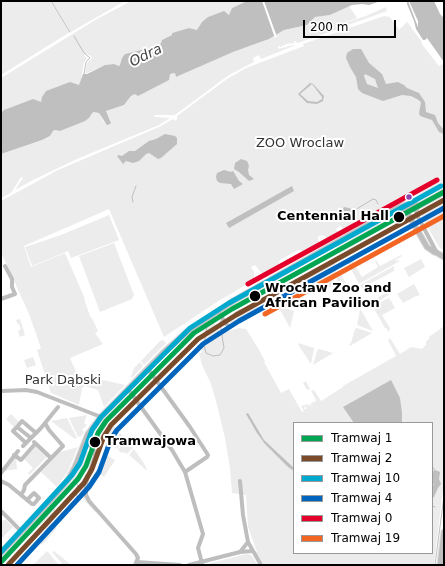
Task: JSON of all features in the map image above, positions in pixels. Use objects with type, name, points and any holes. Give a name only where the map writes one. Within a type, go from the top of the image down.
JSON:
[{"type":"main road","points":[[391,213],[408,210],[444,192]]},
{"type":"main road","points":[[408,210],[412,205]]},
{"type":"main road","points":[[1,553],[70,477],[86,440],[101,417],[164,352],[187,332],[259,286],[401,206],[419,205]]},
{"type":"main road","points":[[408,210],[410,217],[427,247],[444,257]]},
{"type":"main road","points":[[440,565],[444,532]]},
{"type":"street","points":[[419,205],[416,214],[437,253]]},
{"type":"street","points":[[1,299],[15,294],[12,287],[12,279],[5,266]]},
{"type":"street","points":[[218,311],[226,324],[230,327]]},
{"type":"street","points":[[148,369],[190,427],[208,455],[185,472]]},
{"type":"street","points":[[128,389],[172,450],[185,472],[203,534],[198,548],[202,563]]},
{"type":"street","points":[[1,391],[26,390],[37,392],[101,417]]},
{"type":"street","points":[[36,433],[22,421],[13,431],[24,444],[36,433],[58,407]]},
{"type":"street","points":[[21,495],[25,486],[64,446],[49,430],[45,423]]},
{"type":"street","points":[[17,427],[51,458]]},
{"type":"street","points":[[86,440],[94,451],[95,456],[86,483],[86,495],[89,501],[136,554],[136,563],[180,565]]},
{"type":"street","points":[[14,455],[21,460],[35,444]]},
{"type":"street","points":[[1,473],[18,451]]},
{"type":"street","points":[[1,481],[34,504],[39,498],[25,486]]},
{"type":"street","points":[[240,481],[243,515],[248,542],[261,565]]},
{"type":"street","points":[[27,500],[34,493]]},
{"type":"street","points":[[1,512],[22,531]]},
{"type":"street","points":[[240,552],[248,542]]},
{"type":"street","points":[[189,565],[202,563],[240,552],[252,551]]},
{"type":"green space","points":[[1,1],[50,1],[70,32],[1,75]]},
{"type":"green space","points":[[51,1],[125,1],[71,32]]},
{"type":"green space","points":[[131,1],[247,1],[232,8],[229,15],[226,13],[208,17],[197,30],[189,28],[172,33],[172,35],[161,41],[159,47],[153,47],[125,54],[119,66],[114,64],[105,65],[85,74],[87,63],[92,58],[86,54],[84,55],[87,59],[84,62],[79,85],[46,91],[41,102],[2,118],[1,120],[1,78],[97,19]]},
{"type":"green space","points":[[349,6],[357,18],[323,30],[366,16],[386,7],[387,11],[301,42],[297,43],[294,41],[295,43],[280,47],[278,46],[279,49],[296,45],[261,59],[259,55],[253,58],[254,62],[229,75],[175,115],[154,115],[155,117],[170,118],[159,125],[77,159],[15,190],[23,178],[21,177],[11,193],[1,198],[1,154],[42,140],[50,136],[55,130],[60,131],[89,118],[93,112],[99,113],[104,122],[111,122],[106,111],[124,105],[131,96],[169,76],[170,74],[175,73],[176,77],[233,52],[269,39],[284,30],[307,25],[315,17],[330,15]]},
{"type":"green space","name":"ZOO Wroclaw","points":[[384,16],[390,17],[399,30],[407,22],[439,66],[442,64],[444,66],[444,184],[429,192],[412,196],[406,194],[343,229],[340,226],[336,229],[338,232],[328,238],[322,235],[318,237],[319,243],[306,251],[298,250],[280,260],[278,266],[263,275],[255,265],[251,267],[254,272],[254,280],[217,302],[164,337],[109,209],[24,246],[31,267],[65,253],[85,299],[90,316],[98,331],[95,333],[103,344],[70,358],[77,374],[125,385],[104,407],[98,390],[85,386],[82,388],[79,405],[51,393],[37,350],[41,348],[29,314],[1,252],[1,201],[58,170],[159,127],[173,119],[176,121],[177,116],[227,79],[246,68],[304,46],[303,44]]},
{"type":"green space","points":[[444,197],[444,251],[439,247],[422,217],[422,214],[425,208]]},
{"type":"green space","points":[[399,212],[385,222],[336,248],[355,235]]},
{"type":"green space","points":[[109,215],[119,240],[71,258],[68,251],[32,266],[25,247],[61,235]]},
{"type":"green space","points":[[390,223],[391,224],[339,254],[337,251]]},
{"type":"green space","points":[[114,243],[134,295],[132,299],[100,312],[79,256]]},
{"type":"green space","points":[[401,255],[402,256],[395,260],[399,260],[398,262],[359,284],[347,262],[354,260],[353,262],[362,277],[378,267],[375,261],[376,260],[380,266]]},
{"type":"green space","points":[[421,259],[425,267],[409,277],[404,268]]},
{"type":"green space","points":[[333,261],[336,265],[308,281],[305,277]]},
{"type":"green space","points":[[394,266],[394,271],[362,288],[360,285]]},
{"type":"green space","points":[[336,270],[332,287],[315,282]]},
{"type":"green space","points":[[339,271],[351,292],[335,288]]},
{"type":"green space","points":[[414,284],[420,295],[403,303],[397,294]]},
{"type":"green space","points":[[300,291],[295,308],[279,304]]},
{"type":"green space","points":[[387,292],[389,295],[372,305],[370,302]]},
{"type":"green space","points":[[390,297],[389,299],[393,302],[392,303],[395,308],[382,315],[390,328],[389,332],[385,328],[373,307]]},
{"type":"green space","points":[[262,300],[263,303],[258,305],[260,308],[237,324],[230,323],[226,318],[239,309],[254,305]]},
{"type":"green space","points":[[278,306],[294,311],[290,328]]},
{"type":"green space","points":[[361,310],[373,331],[357,325]]},
{"type":"green space","points":[[20,319],[25,335],[20,337],[18,331],[21,329],[16,320]]},
{"type":"green space","points":[[214,322],[220,332],[239,328],[246,329],[258,348],[281,393],[289,389],[302,412],[304,411],[301,406],[304,405],[304,409],[307,409],[304,404],[307,405],[308,408],[307,404],[312,406],[310,404],[316,400],[311,391],[314,390],[321,401],[343,386],[396,356],[388,340],[390,338],[400,354],[411,347],[422,349],[426,345],[426,341],[429,337],[444,326],[444,481],[434,565],[263,565],[255,553],[257,552],[248,527],[246,495],[232,493],[225,438],[211,384],[202,365],[199,353],[202,352],[201,345],[205,332],[199,331]]},
{"type":"green space","points":[[357,328],[372,333],[350,346],[349,344],[351,343],[355,329]]},
{"type":"green space","points":[[163,340],[166,343],[144,365],[141,361],[160,341]]},
{"type":"green space","points":[[298,343],[314,348],[311,364],[299,346]]},
{"type":"green space","points":[[319,349],[333,353],[313,365],[317,351]]},
{"type":"green space","points":[[33,357],[36,365],[27,368],[24,360]]},
{"type":"green space","points":[[140,362],[143,366],[132,378],[131,376],[134,368]]},
{"type":"green space","points":[[306,381],[310,389],[307,390],[303,383]]},
{"type":"green space","points":[[11,414],[19,422],[14,427],[6,419]]},
{"type":"green space","points":[[87,415],[84,423],[87,425],[82,430],[84,432],[81,436],[78,437],[69,418]]},
{"type":"green space","points":[[67,418],[77,438],[75,439],[51,421]]},
{"type":"green space","points":[[108,420],[109,421],[96,446],[95,445],[101,430]]},
{"type":"green space","points":[[111,422],[119,432],[110,443],[102,436]]},
{"type":"green space","points":[[120,433],[126,439],[117,449],[111,444]]},
{"type":"green space","points":[[126,440],[133,448],[127,454],[118,450]]},
{"type":"green space","points":[[36,445],[48,456],[29,475],[28,473],[33,468],[24,459]]},
{"type":"green space","points":[[78,447],[68,471],[57,487],[41,472],[60,452]]},
{"type":"green space","points":[[134,449],[147,469],[146,470],[129,455]]},
{"type":"green space","points":[[84,450],[89,452],[81,472],[73,482],[71,479],[79,465]]},
{"type":"green space","points":[[105,454],[115,460],[104,477],[98,473]]},
{"type":"green space","points":[[14,458],[16,458],[17,469],[3,471]]},
{"type":"green space","points":[[85,474],[87,474],[84,482],[84,494],[86,499],[96,511],[95,512],[79,494]]},
{"type":"green space","points":[[71,493],[73,495],[66,502],[68,503],[62,510],[65,516],[60,514],[57,510]]},
{"type":"green space","points":[[55,498],[58,500],[28,530],[26,529]]},
{"type":"green space","points":[[55,507],[55,511],[31,534],[30,533]]},
{"type":"green space","points":[[56,511],[58,515],[51,522],[57,528],[42,545],[39,541],[49,533],[45,528],[43,529],[41,525]]},
{"type":"green space","points":[[6,520],[13,527],[1,539],[1,521]]},
{"type":"green space","points":[[47,551],[59,565],[33,565]]},
{"type":"green space","points":[[54,551],[71,565],[63,565],[52,552]]},
{"type":"green space","points":[[246,554],[252,556],[258,565],[203,565]]},
{"type":"water","name":"Odra","points":[[247,1],[381,1],[369,5],[352,5],[330,15],[315,17],[307,25],[284,30],[269,39],[233,52],[176,77],[175,73],[170,74],[169,80],[138,96],[135,94],[131,96],[124,105],[106,111],[111,123],[110,124],[107,125],[99,113],[93,112],[85,121],[60,131],[55,130],[50,136],[42,140],[1,154],[1,113],[4,110],[33,99],[41,102],[46,91],[70,82],[79,85],[83,74],[87,74],[105,65],[114,64],[119,66],[125,54],[153,47],[159,47],[162,40],[172,35],[172,33],[189,28],[197,30],[202,22],[208,17],[224,11],[229,15],[232,8]]},
{"type":"water","points":[[407,1],[418,27],[418,21],[409,1],[434,1],[440,14],[444,18],[444,62],[427,38],[423,40],[416,29]]},
{"type":"water","points":[[353,49],[361,49],[369,63],[382,74],[386,84],[398,82],[419,93],[425,102],[426,112],[435,115],[438,123],[444,130],[444,134],[439,132],[432,120],[420,116],[419,113],[421,102],[411,96],[402,95],[383,101],[362,93],[358,89],[356,77],[346,58],[347,53]],"holes":[[[365,74],[375,79],[378,88],[367,84],[364,76]]]},
{"type":"water","points":[[310,83],[313,84],[324,96],[323,101],[317,104],[307,103],[298,94]],"holes":[[[312,84],[322,99],[317,102],[308,101],[300,94]]]},
{"type":"water","points":[[165,134],[175,136],[177,138],[177,144],[161,158],[158,159],[149,153],[139,161],[133,163],[126,161],[123,164],[117,156],[122,156],[129,151],[135,151],[149,141]]},
{"type":"water","points":[[241,159],[247,161],[249,166],[249,175],[254,179],[249,181],[234,169],[235,163]]},
{"type":"water","points":[[224,170],[231,172],[233,171],[239,181],[243,184],[234,189],[231,184],[220,183],[217,181],[217,173]]},
{"type":"water","points":[[292,186],[294,191],[229,228],[226,223]]},
{"type":"water","points":[[344,207],[353,209],[353,214],[349,216],[343,215],[342,213],[344,212],[341,211]]},
{"type":"water","points":[[391,380],[400,398],[402,422],[353,422],[343,407]]},
{"type":"water","points":[[248,413],[264,440],[293,467],[293,470],[265,444],[246,414]]},
{"type":"water","points":[[435,470],[440,472],[439,479],[441,484],[433,498],[434,484],[433,471]]},
{"type":"pier","points":[[262,1],[264,1],[277,37],[275,38]]},
{"type":"waterway","points":[[51,1],[70,32]]},
{"type":"waterway","points":[[74,36],[84,53],[90,58],[86,62],[84,74]]},
{"type":"waterway","points":[[133,202],[132,197],[136,186]]},
{"type":"waterway","points":[[355,210],[373,199],[376,200],[378,204]]},
{"type":"tram line","name":"0","points":[[248,284],[437,180]]},
{"type":"tram line","name":"10","points":[[1,552],[72,475],[80,463],[92,430],[101,417],[190,328],[229,303],[441,186]]},
{"type":"tram line","name":"1","points":[[1,562],[78,479],[86,466],[98,433],[106,421],[194,333],[232,309],[444,192]]},
{"type":"tram line","name":"2","points":[[8,565],[84,483],[92,469],[104,436],[111,425],[198,339],[236,315],[444,200]]},
{"type":"tram line","name":"4","points":[[17,565],[89,487],[99,472],[111,439],[117,430],[203,344],[239,321],[444,208]]},
{"type":"tram line","name":"19","points":[[265,314],[444,216]]},
{"type":"tram line","points":[[214,318],[207,326],[204,345],[206,353],[213,356],[220,355],[224,348],[220,323],[222,318],[229,311]]},
{"type":"tram line","points":[[77,497],[76,491],[78,484]]},
{"type":"tram line","points":[[435,565],[444,496]]},
{"type":"place","name":"Centennial Hall","points":[[399,217]]},
{"type":"place","name":"Wrocław Zoo and African Pavilion","points":[[255,296]]},
{"type":"place","name":"Tramwajowa","points":[[95,442]]},
{"type":"park label","name":"Park Dąbski","points":[[63,381]]}]
